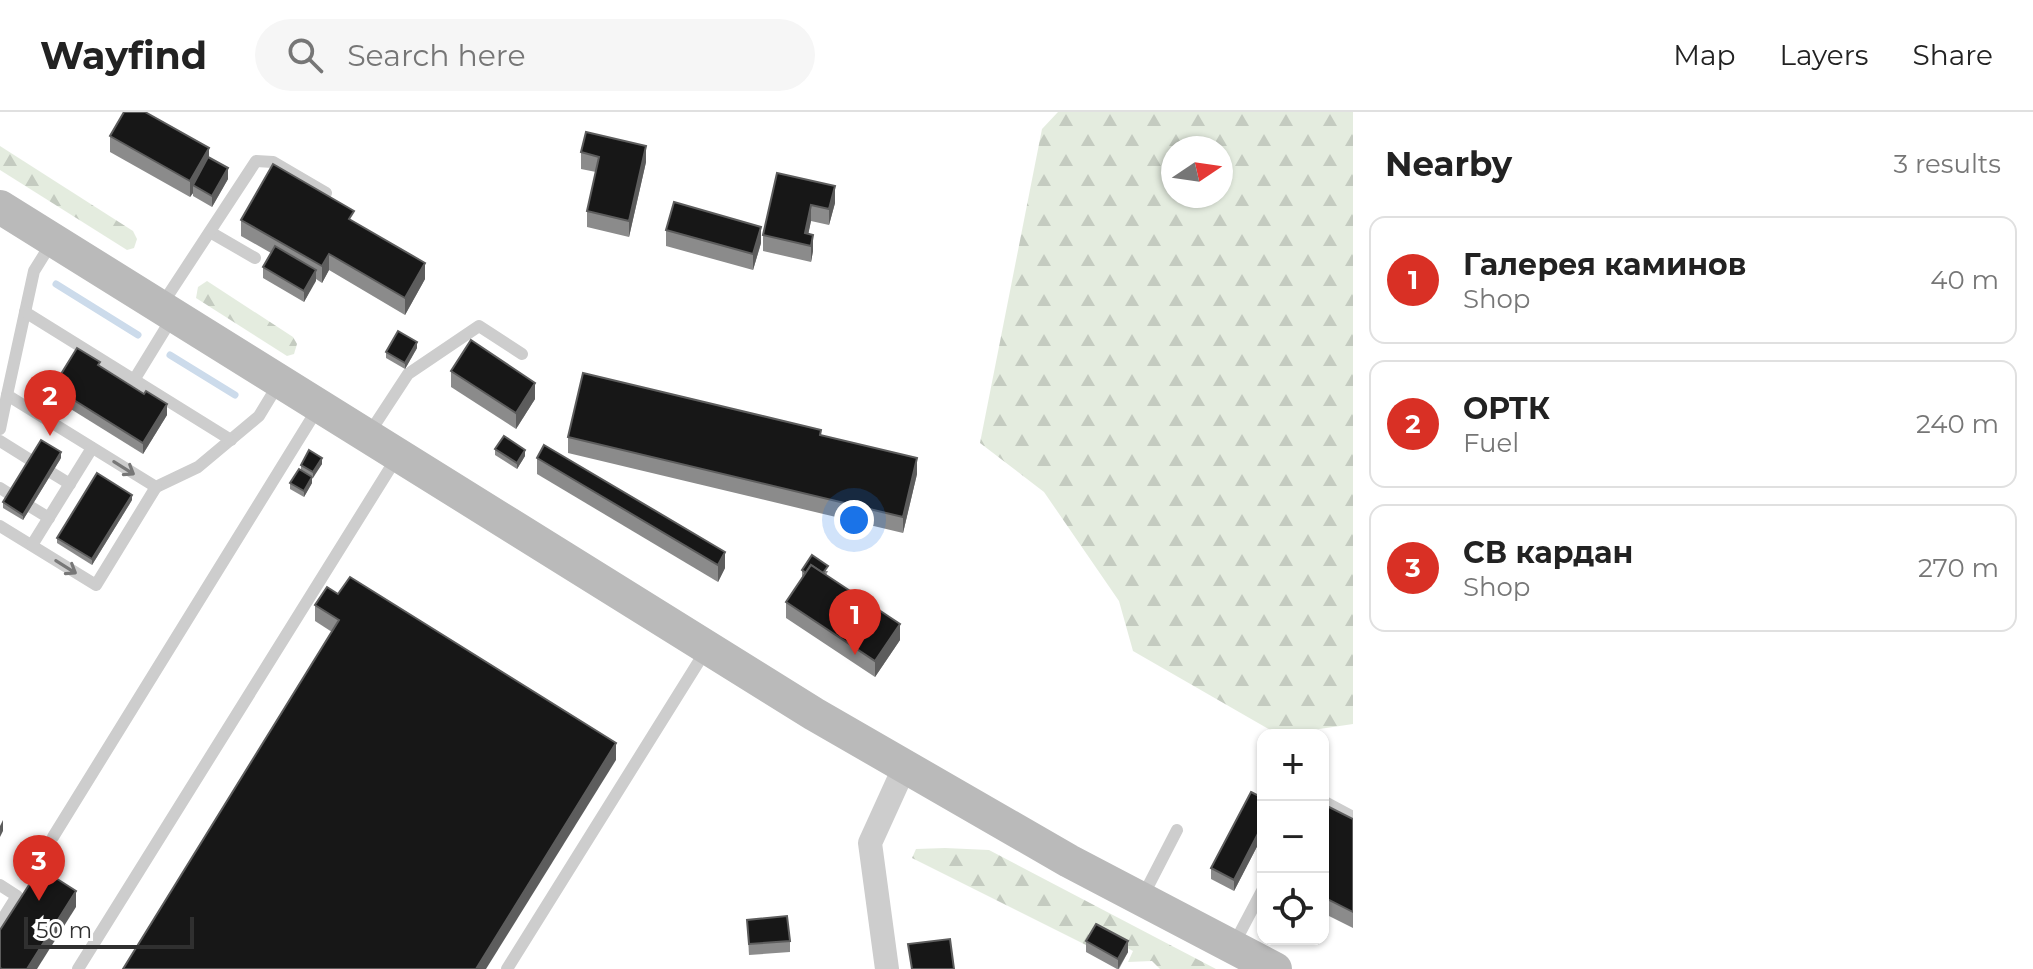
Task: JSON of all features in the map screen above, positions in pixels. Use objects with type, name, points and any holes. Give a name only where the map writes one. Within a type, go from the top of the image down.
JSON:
[{"type":"street","points":[[0,207],[814,714],[1069,861],[1275,969]]},
{"type":"street","points":[[887,969],[870,843],[905,766]]},
{"type":"lane","points":[[134,380],[210,232],[256,161],[273,162],[326,193]]},
{"type":"lane","points":[[210,232],[255,258]]},
{"type":"lane","points":[[0,429],[34,271],[53,239]]},
{"type":"lane","points":[[25,312],[231,440]]},
{"type":"lane","points":[[368,435],[408,374],[479,326],[522,354]]},
{"type":"lane","points":[[0,526],[96,585],[156,487],[198,467],[231,440],[259,416],[281,380]]},
{"type":"lane","points":[[7,395],[156,487]]},
{"type":"lane","points":[[53,837],[320,405]]},
{"type":"lane","points":[[0,441],[32,461]]},
{"type":"lane","points":[[32,545],[92,448]]},
{"type":"lane","points":[[78,969],[398,454]]},
{"type":"lane","points":[[52,473],[70,484]]},
{"type":"lane","points":[[31,507],[49,518]]},
{"type":"lane","points":[[507,969],[707,647]]},
{"type":"lane","points":[[1329,804],[1353,817]]},
{"type":"lane","points":[[1141,899],[1177,830]]},
{"type":"lane","points":[[0,885],[17,896],[0,923]]},
{"type":"lane","points":[[1233,947],[1257,901]]},
{"type":"green space","points":[[1058,112],[1353,112],[1353,724],[1319,729],[1269,729],[1133,651],[1119,601],[1044,492],[980,443],[1042,129]]},
{"type":"green space","points":[[0,146],[133,231],[137,239],[134,248],[127,250],[0,170]]},
{"type":"green space","points":[[207,281],[293,337],[297,344],[294,354],[287,356],[196,298],[198,287]]},
{"type":"green space","points":[[916,849],[989,850],[1216,969],[1160,969],[1152,961],[1128,962],[1133,951],[1094,930],[1086,945],[912,858]]},
{"type":"building","points":[[124,112],[145,112],[209,148],[190,181],[110,136]]},
{"type":"building","points":[[586,132],[646,146],[629,221],[587,211],[599,157],[581,152]]},
{"type":"building","points":[[208,157],[228,168],[212,196],[193,185]]},
{"type":"building","points":[[273,164],[354,211],[349,219],[425,263],[405,298],[329,254],[322,266],[241,220]]},
{"type":"building","points":[[777,173],[835,186],[829,209],[811,205],[805,233],[813,235],[811,246],[763,235]]},
{"type":"building","points":[[674,202],[761,227],[753,254],[666,230]]},
{"type":"building","points":[[275,246],[316,270],[304,291],[263,267]]},
{"type":"building","points":[[398,331],[417,342],[405,363],[386,352]]},
{"type":"building","points":[[471,340],[535,383],[516,413],[451,371]]},
{"type":"building","points":[[77,348],[144,394],[146,391],[167,404],[143,443],[53,387]]},
{"type":"building","points":[[583,373],[821,430],[820,435],[917,458],[903,517],[568,437]]},
{"type":"building","points":[[504,436],[525,450],[517,463],[495,449]]},
{"type":"building","points":[[41,440],[61,452],[23,515],[3,502]]},
{"type":"building","points":[[544,445],[725,552],[718,565],[537,458]]},
{"type":"building","points":[[309,450],[322,458],[313,472],[301,465]]},
{"type":"building","points":[[299,469],[312,477],[304,491],[290,483]]},
{"type":"building","points":[[97,473],[132,495],[92,559],[57,538]]},
{"type":"building","points":[[812,555],[828,566],[823,573],[811,565],[806,573],[802,570]]},
{"type":"building","points":[[811,565],[900,624],[875,661],[786,602]]},
{"type":"building","points":[[350,577],[616,743],[476,969],[123,969],[339,620],[315,605],[327,587],[338,594]]},
{"type":"building","points":[[1251,792],[1257,795],[1257,836],[1234,880],[1211,868]]},
{"type":"building","points":[[1329,807],[1353,819],[1353,912],[1329,900]]},
{"type":"building","points":[[40,868],[76,891],[27,969],[2,969],[0,930]]},
{"type":"building","points":[[787,916],[790,941],[749,944],[747,920]]},
{"type":"building","points":[[1096,924],[1128,941],[1118,959],[1086,941]]},
{"type":"building","points":[[950,939],[954,969],[912,969],[908,944]]},
{"type":"waterway","points":[[56,284],[138,335]]},
{"type":"waterway","points":[[170,355],[235,395]]},
{"type":"place","name":"ОРТК","points":[[50,436]]},
{"type":"place","name":"Галерея каминов","points":[[855,655]]},
{"type":"place","name":"СВ кардан","points":[[39,901]]}]
